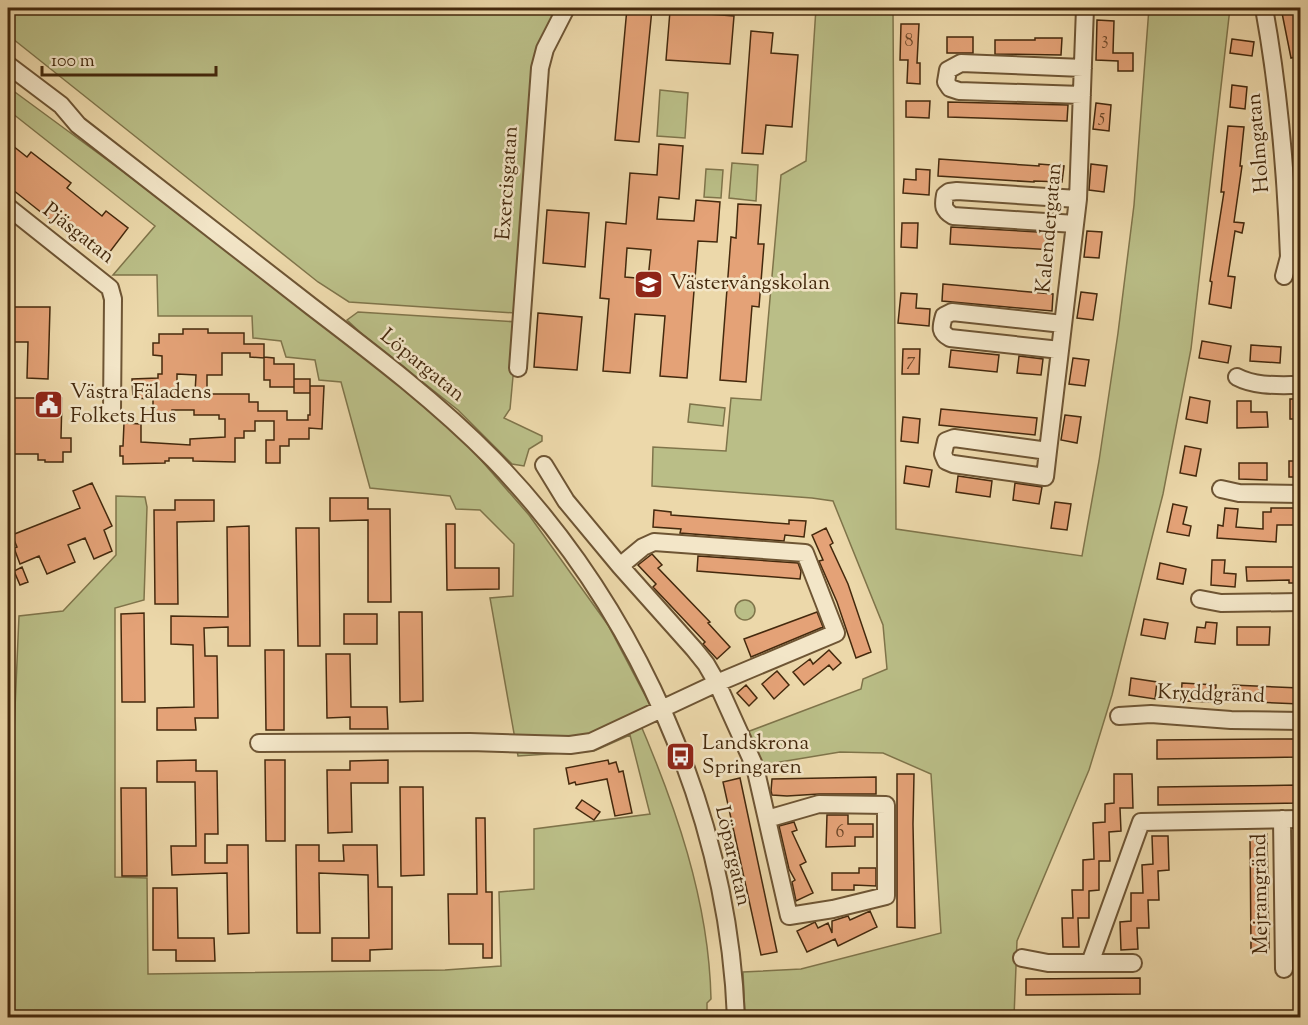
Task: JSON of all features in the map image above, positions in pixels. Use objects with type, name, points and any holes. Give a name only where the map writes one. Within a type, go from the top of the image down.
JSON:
[{"type":"street","name":"Exercisgatan","points":[[518,368],[540,68],[545,49],[566,8]]},
{"type":"street","name":"Kalendergatan","points":[[1048,451],[954,438],[946,441],[943,447],[946,460],[953,464],[1045,477],[1078,199],[1085,8]]},
{"type":"street","name":"Holmgatan","points":[[1264,8],[1275,65],[1282,125],[1288,257],[1284,276]]},
{"type":"street","points":[[1082,95],[959,91],[950,88],[946,82],[948,70],[961,63],[1083,68]]},
{"type":"street","name":"Löpargatan","points":[[8,65],[61,105],[78,125]]},
{"type":"street","name":"Löpargatan","points":[[8,78],[54,112],[78,125],[399,374],[476,442],[550,524],[601,596],[638,660],[662,710],[699,808],[716,872],[729,945],[736,1017]]},
{"type":"street","points":[[1075,224],[953,216],[946,212],[943,206],[945,195],[957,191],[1078,199]]},
{"type":"street","name":"Pjäsgatan","points":[[8,207],[110,288],[113,299],[112,410]]},
{"type":"street","points":[[1060,350],[950,338],[943,334],[940,328],[944,316],[952,312],[1063,324]]},
{"type":"street","points":[[1237,377],[1246,382],[1260,384],[1300,385]]},
{"type":"street","points":[[544,465],[566,501],[694,649],[717,683],[755,767],[789,916],[833,909],[886,896],[886,805],[819,804],[767,819]]},
{"type":"street","points":[[1221,489],[1239,493],[1300,494]]},
{"type":"street","points":[[259,743],[470,742],[570,745],[591,742],[717,683],[836,633],[805,553],[654,542],[643,547],[620,566]]},
{"type":"street","points":[[1200,599],[1221,603],[1300,602]]},
{"type":"street","name":"Kryddgränd","points":[[1119,716],[1152,714],[1231,720],[1300,721]]},
{"type":"street","name":"Mejramgränd","points":[[1282,819],[1284,969]]},
{"type":"street","points":[[1090,963],[1141,822],[1300,819]]},
{"type":"street","points":[[1022,958],[1048,963],[1133,963]]},
{"type":"green space","points":[[8,8],[562,8],[536,57],[515,313],[349,302],[318,282],[8,35]]},
{"type":"green space","points":[[816,8],[893,8],[896,529],[1082,556],[1118,333],[1134,205],[1149,8],[1230,8],[1191,349],[1163,494],[1112,695],[1089,770],[1017,941],[1014,1017],[745,1017],[743,972],[801,969],[941,933],[931,774],[883,753],[840,752],[762,765],[747,732],[861,689],[863,679],[887,669],[883,625],[833,501],[652,486],[653,447],[726,451],[731,398],[761,400],[781,175],[806,161]]},
{"type":"green space","points":[[8,87],[125,173],[375,365],[467,444],[529,515],[608,625],[650,705],[636,714],[664,783],[697,889],[709,962],[711,999],[707,1003],[707,1012],[712,1017],[8,1017],[8,847],[19,616],[63,611],[116,555],[116,496],[145,497],[147,507],[144,600],[115,608],[115,877],[147,878],[148,974],[445,970],[501,966],[499,892],[534,889],[534,829],[650,814],[630,735],[594,751],[518,756],[490,598],[513,596],[514,544],[480,510],[456,509],[450,496],[370,488],[341,382],[319,380],[315,360],[286,357],[281,341],[253,338],[252,316],[158,316],[157,275],[113,275],[155,226],[8,110]]},
{"type":"green space","points":[[660,90],[688,93],[685,138],[657,136]]},
{"type":"green space","points":[[732,163],[758,165],[756,201],[729,198]]},
{"type":"green space","points":[[706,169],[723,170],[721,198],[704,197]]},
{"type":"green space","points":[[358,312],[518,322],[510,409],[504,418],[542,436],[542,441],[529,449],[524,466],[512,464],[458,410],[347,320]]},
{"type":"green space","points":[[690,404],[725,408],[723,426],[688,422]]},
{"type":"green space","points":[[741,600],[749,600],[755,606],[755,614],[749,620],[741,620],[735,614],[735,606]]},
{"type":"building","points":[[627,8],[652,9],[639,142],[615,140]]},
{"type":"building","points":[[1281,8],[1300,8],[1300,56],[1291,58]]},
{"type":"building","points":[[670,11],[734,16],[730,64],[666,60]]},
{"type":"building","points":[[1097,20],[1114,21],[1113,53],[1133,53],[1133,71],[1118,71],[1118,61],[1096,60]]},
{"type":"building","points":[[901,24],[919,24],[917,63],[920,63],[920,84],[907,83],[908,60],[900,60]]},
{"type":"building","points":[[751,31],[773,33],[771,53],[798,55],[792,127],[766,125],[763,154],[742,153]]},
{"type":"building","points":[[947,37],[973,37],[973,53],[947,53]]},
{"type":"building","points":[[1035,38],[1062,38],[1061,55],[995,54],[995,40],[1035,40]]},
{"type":"building","points":[[1232,39],[1254,42],[1252,56],[1230,53]]},
{"type":"building","points":[[1232,85],[1247,87],[1245,109],[1230,107]]},
{"type":"building","points":[[906,101],[930,101],[929,118],[906,117]]},
{"type":"building","points":[[948,102],[1068,105],[1067,121],[948,117]]},
{"type":"building","points":[[1096,103],[1111,105],[1109,131],[1093,129]]},
{"type":"building","points":[[1228,126],[1244,127],[1240,166],[1242,166],[1234,222],[1244,223],[1242,233],[1235,231],[1228,276],[1235,277],[1231,308],[1209,304],[1212,282],[1210,281],[1224,192],[1221,192]]},
{"type":"building","points":[[8,142],[27,157],[31,152],[71,183],[67,188],[102,216],[106,211],[128,228],[109,253],[93,240],[86,248],[8,186]]},
{"type":"building","points":[[659,144],[683,146],[679,199],[659,197],[657,219],[694,221],[696,200],[720,202],[717,242],[698,241],[687,378],[660,376],[665,316],[635,314],[630,373],[603,371],[609,299],[600,298],[606,222],[626,224],[630,173],[657,175]],"holes":[[[627,248],[651,250],[648,279],[625,277]]]},
{"type":"building","points":[[939,159],[1064,166],[1062,182],[1034,182],[938,176]]},
{"type":"building","points":[[1091,164],[1107,166],[1104,192],[1089,190]]},
{"type":"building","points":[[916,169],[930,170],[929,195],[903,193],[904,179],[916,180]]},
{"type":"building","points":[[738,204],[761,205],[758,244],[764,244],[759,307],[752,306],[746,382],[720,380],[731,237],[736,238]]},
{"type":"building","points":[[547,210],[589,213],[585,267],[543,263]]},
{"type":"building","points":[[902,223],[918,223],[917,248],[901,247]]},
{"type":"building","points":[[951,227],[1055,233],[1054,250],[950,244]]},
{"type":"building","points":[[1087,231],[1102,232],[1099,258],[1084,257]]},
{"type":"building","points":[[943,284],[1053,294],[1052,311],[942,301]]},
{"type":"building","points":[[1081,292],[1097,294],[1093,320],[1077,318]]},
{"type":"building","points":[[901,293],[917,294],[916,308],[930,309],[929,326],[898,323]]},
{"type":"building","points":[[8,307],[50,307],[48,379],[27,378],[28,342],[8,342]]},
{"type":"building","points":[[538,313],[582,317],[577,370],[534,367]]},
{"type":"building","points":[[183,329],[208,329],[208,333],[244,333],[244,344],[264,344],[264,358],[250,357],[250,353],[222,353],[222,375],[207,375],[207,394],[249,394],[249,402],[258,402],[258,411],[287,411],[287,420],[308,420],[310,386],[324,386],[322,429],[309,428],[309,439],[289,439],[289,446],[280,446],[280,463],[266,463],[266,440],[274,440],[274,421],[255,421],[255,431],[244,431],[244,438],[235,438],[235,462],[169,458],[169,461],[165,463],[123,464],[120,446],[123,446],[124,423],[141,424],[141,442],[190,445],[190,439],[225,437],[225,419],[219,419],[219,415],[194,415],[194,410],[172,410],[172,417],[153,417],[153,399],[133,398],[132,379],[158,378],[158,374],[162,374],[162,356],[153,355],[153,343],[159,343],[159,334],[183,334]],"holes":[[[177,374],[196,375],[195,393],[177,392]]]},
{"type":"building","points":[[1202,341],[1231,346],[1228,363],[1199,358]]},
{"type":"building","points":[[1251,345],[1281,347],[1280,363],[1250,361]]},
{"type":"building","points":[[903,349],[920,349],[919,374],[902,374]]},
{"type":"building","points":[[951,350],[999,355],[997,372],[949,367]]},
{"type":"building","points":[[1019,356],[1043,359],[1041,375],[1017,373]]},
{"type":"building","points":[[264,357],[274,358],[274,364],[294,364],[294,387],[270,387],[270,380],[264,380]]},
{"type":"building","points":[[1073,358],[1089,360],[1085,386],[1069,384]]},
{"type":"building","points":[[294,379],[310,379],[310,393],[294,393]]},
{"type":"building","points":[[1190,397],[1210,401],[1207,423],[1186,419]]},
{"type":"building","points":[[8,398],[62,398],[61,438],[71,438],[71,452],[63,452],[63,462],[38,460],[38,454],[8,454]]},
{"type":"building","points":[[1290,399],[1300,399],[1300,419],[1290,419]]},
{"type":"building","points":[[1237,401],[1251,401],[1251,412],[1267,412],[1268,427],[1237,428]]},
{"type":"building","points":[[941,409],[1037,418],[1035,435],[939,425]]},
{"type":"building","points":[[1065,415],[1081,417],[1077,443],[1061,440]]},
{"type":"building","points":[[903,417],[920,419],[918,443],[901,441]]},
{"type":"building","points":[[1185,446],[1201,449],[1196,476],[1180,473]]},
{"type":"building","points":[[1289,461],[1300,461],[1300,477],[1289,477]]},
{"type":"building","points":[[1239,463],[1267,463],[1267,480],[1239,479]]},
{"type":"building","points":[[906,466],[932,470],[929,487],[904,483]]},
{"type":"building","points":[[958,476],[992,481],[990,497],[956,492]]},
{"type":"building","points":[[92,483],[112,526],[104,530],[112,551],[94,559],[85,538],[68,545],[75,562],[47,574],[39,556],[20,564],[12,535],[80,508],[73,491]]},
{"type":"building","points":[[1015,483],[1042,487],[1039,504],[1013,500]]},
{"type":"building","points":[[330,498],[368,498],[368,509],[390,509],[391,602],[368,602],[368,520],[330,521]]},
{"type":"building","points":[[175,500],[214,500],[214,521],[177,522],[178,604],[155,604],[154,510],[175,510]]},
{"type":"building","points":[[1055,502],[1071,504],[1067,530],[1051,528]]},
{"type":"building","points":[[1173,504],[1187,507],[1183,524],[1191,526],[1189,536],[1167,532]]},
{"type":"building","points":[[1225,508],[1238,509],[1236,527],[1263,529],[1263,512],[1271,512],[1271,508],[1300,508],[1300,525],[1277,525],[1276,542],[1217,538],[1218,525],[1223,526]]},
{"type":"building","points":[[654,510],[671,512],[671,515],[789,524],[789,520],[806,521],[804,537],[785,535],[784,541],[680,533],[681,529],[653,527]]},
{"type":"building","points":[[446,524],[455,524],[455,568],[499,568],[499,589],[447,590]]},
{"type":"building","points":[[249,526],[250,646],[228,646],[228,627],[204,628],[205,656],[217,656],[218,718],[195,718],[196,730],[157,730],[157,708],[194,707],[193,645],[171,644],[171,616],[228,617],[227,527]]},
{"type":"building","points":[[296,528],[319,528],[320,646],[298,646]]},
{"type":"building","points":[[826,528],[833,543],[830,545],[848,584],[871,652],[856,658],[837,602],[819,561],[823,560],[812,535]]},
{"type":"building","points":[[652,554],[662,565],[658,568],[710,622],[708,623],[730,647],[717,659],[703,644],[705,642],[653,587],[656,584],[638,565]]},
{"type":"building","points":[[698,556],[798,563],[801,571],[800,579],[697,571]]},
{"type":"building","points":[[1212,560],[1225,560],[1224,573],[1236,574],[1235,587],[1211,585]]},
{"type":"building","points":[[1160,563],[1186,569],[1183,584],[1157,579]]},
{"type":"building","points":[[22,567],[28,582],[20,585],[14,571]]},
{"type":"building","points":[[1246,567],[1300,567],[1300,583],[1289,583],[1289,580],[1247,581]]},
{"type":"building","points":[[399,612],[422,612],[423,701],[400,702]]},
{"type":"building","points":[[817,612],[823,627],[751,657],[744,639]]},
{"type":"building","points":[[144,613],[145,702],[122,702],[121,614]]},
{"type":"building","points":[[344,614],[377,614],[377,644],[344,644]]},
{"type":"building","points":[[1144,619],[1168,623],[1165,639],[1141,635]]},
{"type":"building","points":[[1206,622],[1217,623],[1215,644],[1195,642],[1197,627],[1205,628]]},
{"type":"building","points":[[1237,627],[1270,627],[1269,645],[1237,645]]},
{"type":"building","points":[[265,650],[284,650],[284,730],[266,730]]},
{"type":"building","points":[[829,650],[841,663],[833,670],[829,665],[804,685],[793,672],[810,659],[813,664]]},
{"type":"building","points":[[326,654],[350,654],[351,707],[387,707],[388,729],[350,729],[350,717],[327,718]]},
{"type":"building","points":[[777,671],[789,685],[774,699],[762,684]]},
{"type":"building","points":[[1131,678],[1157,682],[1155,699],[1129,695]]},
{"type":"building","points":[[1182,683],[1216,685],[1215,702],[1181,701]]},
{"type":"building","points":[[746,685],[757,698],[749,706],[737,693]]},
{"type":"building","points":[[1233,685],[1300,688],[1300,704],[1233,701]]},
{"type":"building","points":[[1300,739],[1300,757],[1157,759],[1157,740]]},
{"type":"building","points":[[196,760],[196,771],[217,771],[218,834],[205,834],[205,863],[227,863],[227,845],[248,845],[249,933],[228,934],[227,873],[172,875],[171,846],[196,846],[195,782],[157,782],[157,761]]},
{"type":"building","points":[[265,760],[285,760],[285,841],[266,841]]},
{"type":"building","points":[[388,760],[388,783],[351,783],[352,832],[328,833],[327,770],[350,770],[350,761]]},
{"type":"building","points":[[608,760],[609,764],[616,762],[619,772],[623,771],[632,813],[615,816],[607,779],[576,785],[575,782],[569,784],[566,768]]},
{"type":"building","points":[[897,774],[914,774],[915,928],[897,927]]},
{"type":"building","points":[[1114,774],[1132,774],[1133,808],[1120,808],[1121,831],[1109,832],[1110,861],[1099,861],[1099,890],[1089,891],[1089,918],[1078,918],[1079,947],[1063,947],[1062,918],[1073,918],[1072,890],[1083,890],[1083,860],[1094,859],[1093,823],[1105,822],[1105,804],[1114,803]]},
{"type":"building","points":[[876,777],[876,794],[787,796],[772,795],[771,791],[772,779]]},
{"type":"building","points":[[740,778],[777,952],[761,955],[723,782]]},
{"type":"building","points":[[1300,785],[1300,803],[1158,805],[1158,787]]},
{"type":"building","points":[[400,787],[423,787],[424,875],[401,876]]},
{"type":"building","points":[[121,788],[146,788],[147,876],[122,876]]},
{"type":"building","points":[[582,800],[600,812],[594,820],[576,808]]},
{"type":"building","points":[[827,815],[848,815],[848,824],[873,824],[873,837],[855,837],[855,846],[826,847]]},
{"type":"building","points":[[476,818],[485,818],[486,892],[492,892],[492,958],[483,958],[483,944],[449,944],[448,894],[477,894]]},
{"type":"building","points":[[794,822],[797,830],[792,832],[806,862],[800,865],[813,893],[796,901],[792,882],[795,880],[789,869],[779,826]]},
{"type":"building","points":[[1267,834],[1269,949],[1251,949],[1250,835]]},
{"type":"building","points":[[1152,836],[1168,836],[1169,870],[1158,871],[1159,900],[1148,900],[1149,928],[1137,928],[1138,949],[1121,950],[1120,922],[1131,921],[1131,893],[1143,893],[1142,865],[1153,864]]},
{"type":"building","points":[[296,845],[319,845],[319,861],[344,861],[343,845],[377,845],[378,887],[392,887],[392,949],[370,950],[370,961],[332,961],[332,938],[369,938],[368,875],[319,873],[320,933],[297,933]]},
{"type":"building","points":[[859,868],[876,868],[876,886],[854,885],[854,890],[832,890],[832,873],[859,873]]},
{"type":"building","points":[[153,888],[177,888],[178,938],[214,938],[215,961],[176,961],[176,950],[153,950]]},
{"type":"building","points":[[870,911],[877,927],[838,946],[835,939],[807,952],[797,931],[815,922],[818,928],[828,923],[832,933],[832,921],[848,916],[850,920]]},
{"type":"building","points":[[1140,978],[1140,994],[1026,995],[1026,979]]},
{"type":"place","name":"Västervångskolan","points":[[649,284]]},
{"type":"place","name":"Västra Fäladens Folkets Hus","points":[[49,405]]},
{"type":"place","name":"Landskrona Springaren","points":[[681,756]]}]
